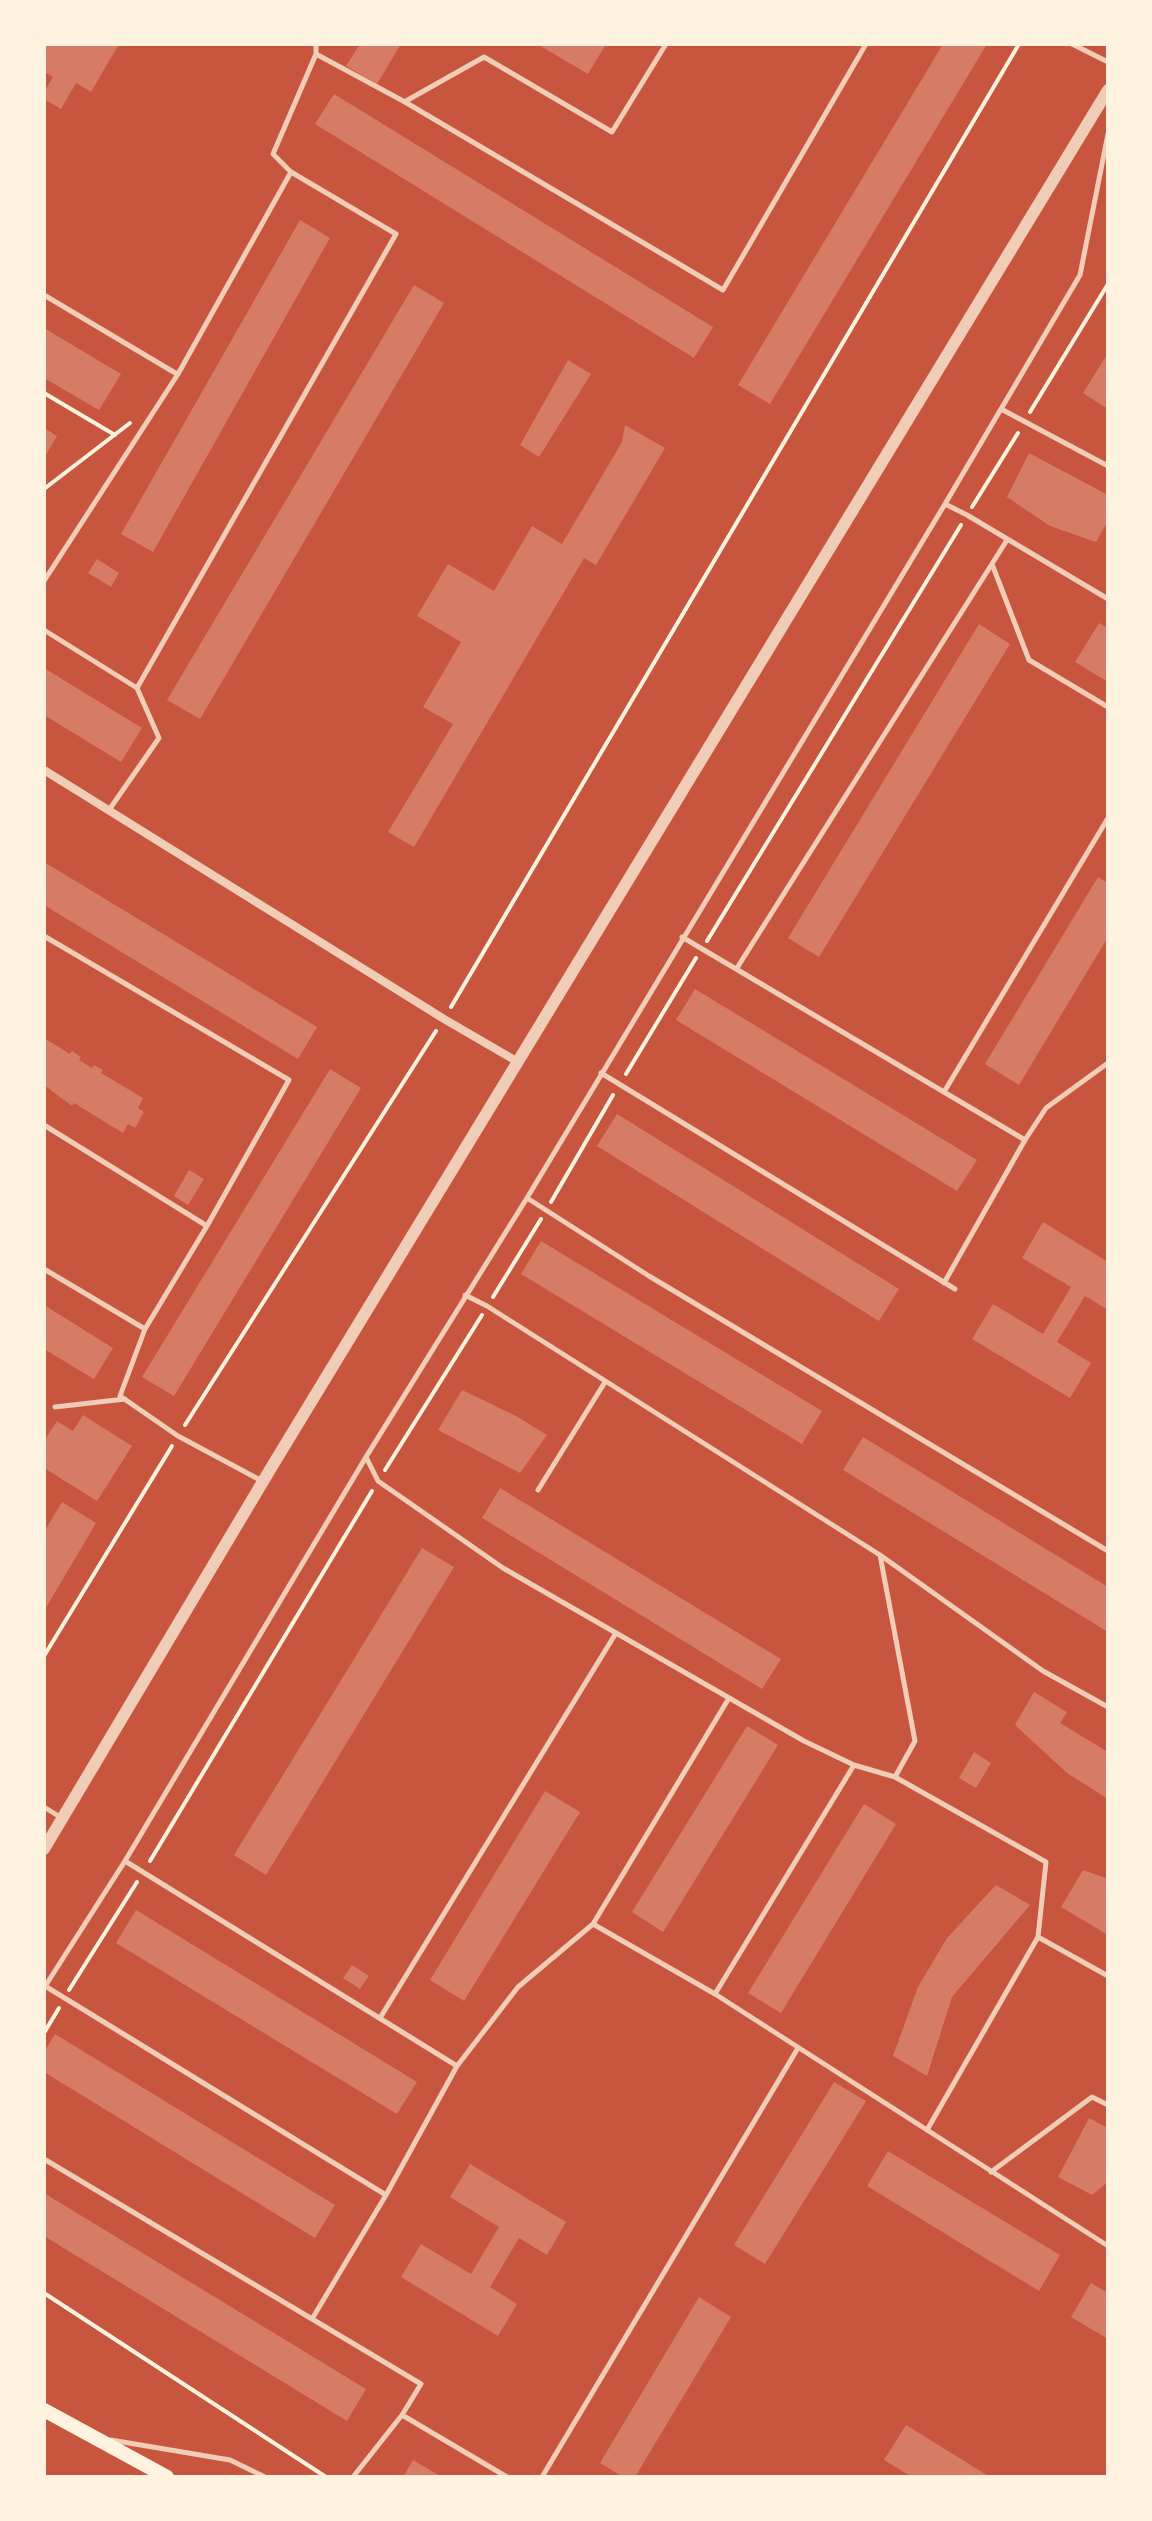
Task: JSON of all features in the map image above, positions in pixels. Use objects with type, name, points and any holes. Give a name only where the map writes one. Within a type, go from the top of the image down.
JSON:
[{"type":"main road","points":[[44,2410],[167,2477]]},
{"type":"street","points":[[44,1849],[263,1482],[1108,90]]},
{"type":"street","points":[[44,770],[518,1062]]},
{"type":"lane","points":[[137,688],[396,234],[291,172],[273,154],[316,54],[316,44]]},
{"type":"lane","points":[[405,102],[484,57],[612,132],[666,44]]},
{"type":"lane","points":[[316,54],[405,102],[723,290],[866,44]]},
{"type":"lane","points":[[1072,44],[1108,62]]},
{"type":"lane","points":[[386,2195],[45,1987],[125,1861],[366,1457],[527,1198],[1080,275],[1108,134]]},
{"type":"lane","points":[[44,581],[178,374],[291,172]]},
{"type":"lane","points":[[44,295],[178,374]]},
{"type":"lane","points":[[1001,409],[1108,466]]},
{"type":"lane","points":[[945,504],[1108,599]]},
{"type":"lane","points":[[737,968],[1007,540]]},
{"type":"lane","points":[[991,563],[1029,660],[1108,707]]},
{"type":"lane","points":[[44,630],[137,688],[159,738],[109,810]]},
{"type":"lane","points":[[944,1092],[1108,818]]},
{"type":"lane","points":[[44,936],[289,1080],[145,1329],[120,1396],[178,1436],[263,1482]]},
{"type":"lane","points":[[682,937],[1025,1140]]},
{"type":"lane","points":[[944,1283],[1046,1108],[1108,1063]]},
{"type":"lane","points":[[601,1073],[955,1289]]},
{"type":"lane","points":[[44,1125],[207,1226]]},
{"type":"lane","points":[[527,1198],[649,1276],[1107,1549]]},
{"type":"lane","points":[[44,1269],[145,1329]]},
{"type":"lane","points":[[465,1295],[880,1555],[1043,1671],[1108,1707]]},
{"type":"lane","points":[[538,1490],[605,1382]]},
{"type":"lane","points":[[55,1407],[125,1399]]},
{"type":"lane","points":[[366,1457],[378,1481],[503,1568],[804,1741],[854,1765],[895,1777],[1046,1862],[1038,1937],[927,2130]]},
{"type":"lane","points":[[880,1555],[915,1741],[895,1777]]},
{"type":"lane","points":[[380,2018],[616,1633]]},
{"type":"lane","points":[[312,2319],[386,2195],[457,2066],[518,1987],[593,1924],[729,1698]]},
{"type":"lane","points":[[715,1994],[854,1765]]},
{"type":"lane","points":[[44,1807],[62,1818]]},
{"type":"lane","points":[[125,1861],[457,2066]]},
{"type":"lane","points":[[593,1924],[715,1994],[1108,2246]]},
{"type":"lane","points":[[1038,1937],[1108,1976]]},
{"type":"lane","points":[[542,2477],[798,2048]]},
{"type":"lane","points":[[991,2172],[1092,2097],[1108,2105]]},
{"type":"lane","points":[[44,2159],[421,2384],[402,2415],[353,2477]]},
{"type":"lane","points":[[402,2415],[507,2477]]},
{"type":"lane","points":[[91,2437],[230,2460],[265,2477]]},
{"type":"path","points":[[44,1656],[178,1436],[444,1019],[1019,44]]},
{"type":"path","points":[[44,2033],[1108,284]]},
{"type":"path","points":[[44,393],[115,435]]},
{"type":"path","points":[[44,489],[161,400]]},
{"type":"path","points":[[44,2293],[326,2477]]},
{"type":"building","points":[[44,44],[119,44],[91,92],[76,83],[61,109],[44,99],[44,92],[53,77],[44,72]]},
{"type":"building","points":[[360,44],[401,44],[377,84],[346,66]]},
{"type":"building","points":[[537,44],[606,44],[588,74]]},
{"type":"building","points":[[943,44],[987,44],[770,404],[738,385]]},
{"type":"building","points":[[334,94],[713,327],[694,358],[315,124]]},
{"type":"building","points":[[300,220],[330,238],[153,552],[121,534]]},
{"type":"building","points":[[414,285],[444,303],[200,719],[167,700]]},
{"type":"building","points":[[44,328],[121,374],[99,410],[44,378]]},
{"type":"building","points":[[1108,353],[1108,409],[1083,393]]},
{"type":"building","points":[[568,360],[591,374],[539,457],[520,445]]},
{"type":"building","points":[[625,425],[665,448],[596,565],[584,558],[414,847],[388,832],[453,724],[423,707],[461,642],[417,616],[448,564],[494,591],[532,526],[562,544],[622,442]]},
{"type":"building","points":[[44,428],[57,436],[44,458]]},
{"type":"building","points":[[1029,453],[1108,495],[1108,521],[1096,542],[1050,526],[1007,497]]},
{"type":"building","points":[[97,559],[119,573],[111,587],[88,573]]},
{"type":"building","points":[[1099,623],[1108,628],[1108,682],[1075,662]]},
{"type":"building","points":[[979,624],[1010,644],[819,957],[788,938]]},
{"type":"building","points":[[44,668],[142,728],[121,762],[44,715]]},
{"type":"building","points":[[44,862],[317,1027],[298,1059],[44,905]]},
{"type":"building","points":[[1098,877],[1108,883],[1108,937],[1019,1085],[985,1064]]},
{"type":"building","points":[[695,989],[977,1160],[957,1191],[676,1020]]},
{"type":"building","points":[[44,1038],[70,1054],[72,1051],[81,1057],[79,1060],[103,1070],[101,1073],[143,1098],[138,1108],[144,1112],[135,1128],[128,1124],[123,1133],[74,1103],[72,1106],[44,1085]]},
{"type":"building","points":[[330,1069],[361,1088],[174,1396],[142,1377]]},
{"type":"building","points":[[617,1114],[899,1289],[879,1321],[597,1146]]},
{"type":"building","points":[[189,1170],[204,1179],[188,1205],[174,1196]]},
{"type":"building","points":[[1043,1222],[1108,1262],[1108,1310],[1085,1296],[1057,1342],[1091,1363],[1070,1398],[972,1339],[993,1304],[1043,1334],[1071,1287],[1022,1258]]},
{"type":"building","points":[[541,1241],[822,1411],[802,1444],[521,1274]]},
{"type":"building","points":[[44,1305],[113,1348],[94,1379],[44,1349]]},
{"type":"building","points":[[462,1390],[547,1435],[520,1473],[438,1430]]},
{"type":"building","points":[[83,1415],[132,1446],[97,1501],[44,1468],[44,1441],[57,1421],[73,1431]]},
{"type":"building","points":[[863,1437],[1108,1587],[1108,1632],[843,1470]]},
{"type":"building","points":[[500,1488],[781,1659],[762,1689],[482,1518]]},
{"type":"building","points":[[62,1502],[96,1523],[44,1611],[44,1532]]},
{"type":"building","points":[[422,1548],[454,1567],[266,1875],[234,1855]]},
{"type":"building","points":[[1034,1692],[1067,1712],[1060,1723],[1108,1752],[1108,1799],[1067,1773],[1015,1725]]},
{"type":"building","points":[[747,1726],[778,1745],[663,1932],[632,1912]]},
{"type":"building","points":[[974,1752],[991,1763],[976,1788],[959,1778]]},
{"type":"building","points":[[545,1791],[580,1812],[464,2001],[430,1980]]},
{"type":"building","points":[[864,1804],[896,1824],[781,2013],[748,1993]]},
{"type":"building","points":[[1083,1870],[1108,1879],[1108,1935],[1061,1907]]},
{"type":"building","points":[[996,1885],[1030,1905],[952,1997],[927,2076],[893,2056],[918,1987],[947,1938]]},
{"type":"building","points":[[136,1910],[417,2082],[397,2114],[116,1943]]},
{"type":"building","points":[[352,1965],[369,1976],[360,1989],[343,1978]]},
{"type":"building","points":[[55,2034],[335,2205],[315,2238],[44,2072],[44,2052]]},
{"type":"building","points":[[834,2082],[866,2101],[765,2264],[734,2245]]},
{"type":"building","points":[[1089,2118],[1108,2128],[1108,2182],[1092,2195],[1058,2177]]},
{"type":"building","points":[[888,2151],[1060,2255],[1039,2291],[867,2186]]},
{"type":"building","points":[[470,2164],[566,2222],[547,2255],[519,2238],[490,2287],[517,2304],[498,2336],[401,2277],[421,2244],[471,2274],[499,2227],[450,2197]]},
{"type":"building","points":[[44,2193],[366,2389],[347,2421],[44,2236]]},
{"type":"building","points":[[1091,2283],[1108,2293],[1108,2339],[1071,2317]]},
{"type":"building","points":[[699,2297],[731,2317],[635,2477],[623,2477],[600,2463]]},
{"type":"building","points":[[906,2425],[990,2477],[912,2477],[884,2460]]},
{"type":"building","points":[[413,2460],[442,2477],[403,2477]]}]
